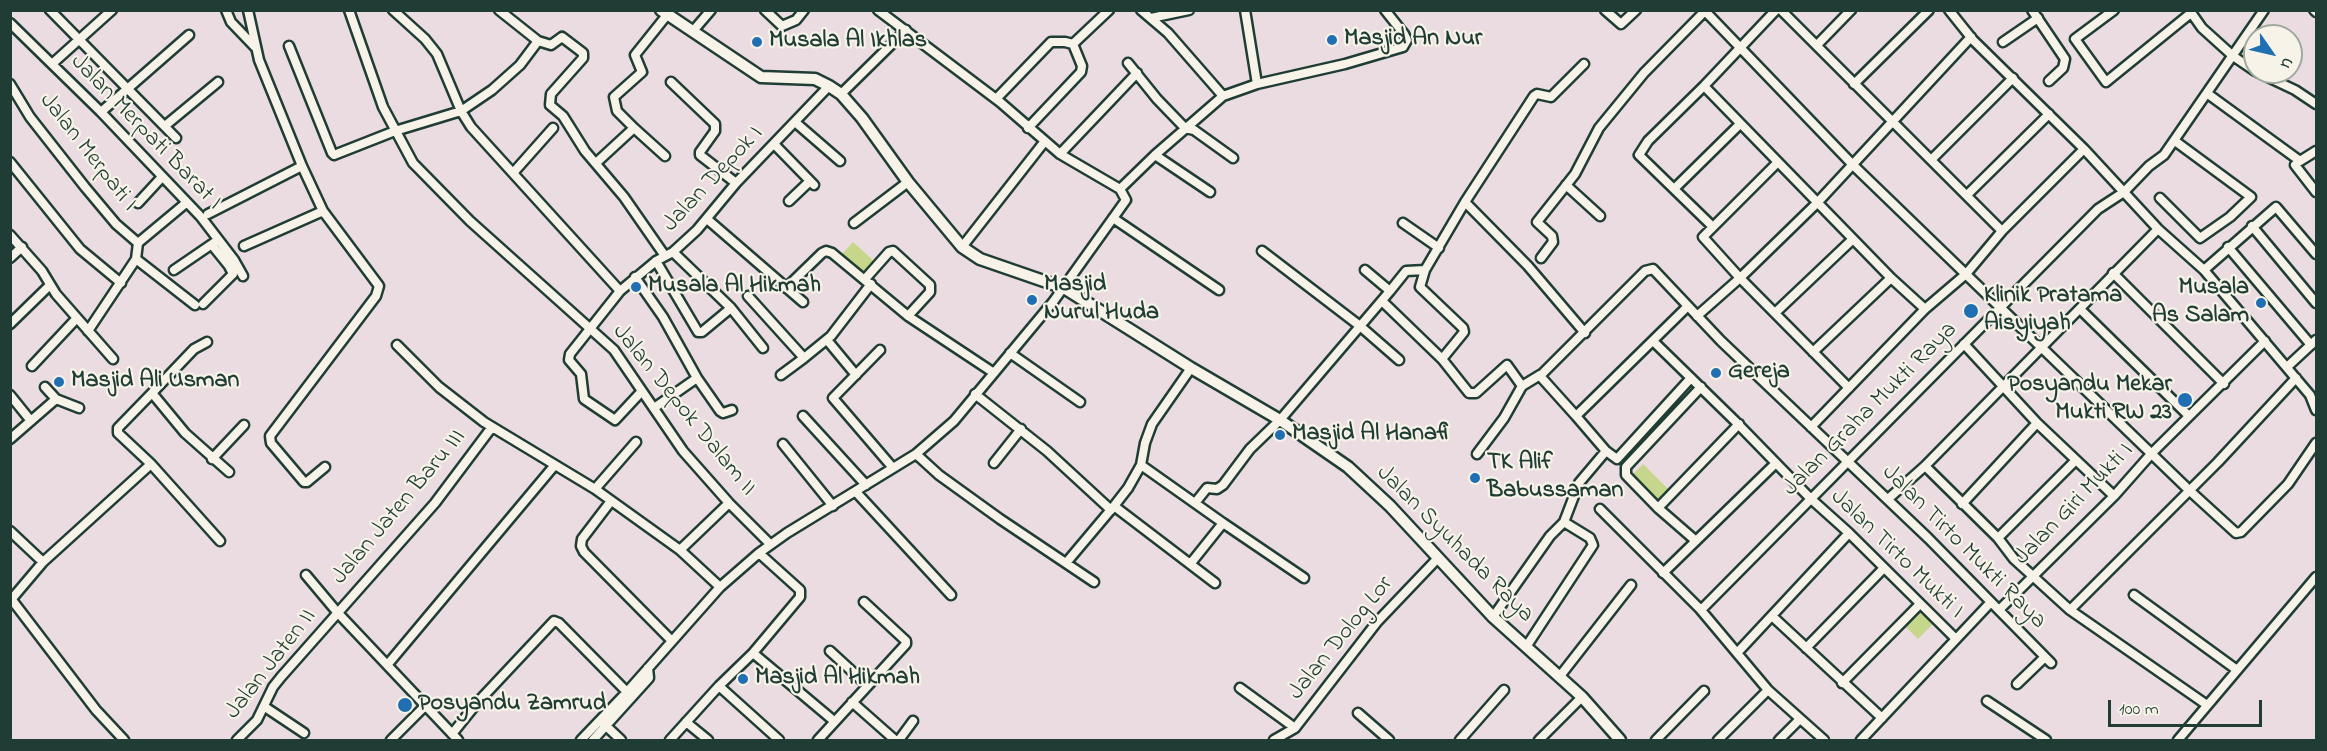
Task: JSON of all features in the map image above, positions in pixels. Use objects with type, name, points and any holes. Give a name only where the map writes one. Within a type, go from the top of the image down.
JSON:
[{"type":"street","points":[[50,10],[166,125],[176,138]]},
{"type":"street","points":[[52,64],[112,10]]},
{"type":"street","points":[[226,10],[231,22],[255,47]]},
{"type":"street","points":[[248,10],[255,47],[302,166],[323,211],[379,286],[376,296],[270,439],[304,482],[325,467]]},
{"type":"street","name":"Jalan Depok Dalam II","points":[[350,10],[383,107],[413,163],[470,221],[614,350],[683,451],[729,503],[770,544]]},
{"type":"street","points":[[393,10],[425,39],[437,54],[461,111],[471,128],[620,291]]},
{"type":"street","points":[[499,10],[537,41],[551,45],[564,38],[583,53],[583,58],[551,94],[548,102],[563,116],[596,163],[669,254],[731,309],[763,348]]},
{"type":"street","points":[[693,31],[711,10]]},
{"type":"street","points":[[765,10],[782,26],[796,20],[804,10]]},
{"type":"street","points":[[593,741],[627,692],[720,587],[770,544],[916,454],[954,421],[1064,288],[1126,200],[1120,189],[1060,154],[996,99],[878,10]]},
{"type":"street","points":[[1073,44],[1109,10]]},
{"type":"street","points":[[1141,10],[1168,33],[1223,96]]},
{"type":"street","points":[[1151,18],[1189,10]]},
{"type":"street","points":[[1245,10],[1257,84]]},
{"type":"street","points":[[1120,189],[1223,96],[1257,84],[1345,64],[1403,47],[1407,40],[1385,10]]},
{"type":"street","points":[[1605,10],[1621,24],[1636,10]]},
{"type":"street","points":[[1712,226],[1640,155],[1648,141],[1741,49],[1776,10]]},
{"type":"street","points":[[1781,10],[2002,231]]},
{"type":"street","points":[[1817,45],[1851,10]]},
{"type":"street","points":[[1854,84],[1929,10]]},
{"type":"street","points":[[1949,10],[1971,37],[2084,149],[2158,229],[2204,270],[2296,378],[2313,392],[2316,410]]},
{"type":"street","points":[[2114,10],[2075,39],[2106,82],[2190,12],[2202,28],[2243,62]]},
{"type":"street","name":"Jalan Graha Mukti Raya","points":[[1701,610],[2098,209],[2124,192],[2149,166],[2164,155],[2264,10]]},
{"type":"street","points":[[1541,258],[1553,242],[1550,233],[1537,222],[1575,174],[1599,128],[1657,59],[1705,11],[1854,166],[2236,533],[2239,533],[2288,484],[2316,443]]},
{"type":"street","points":[[664,13],[635,55],[642,72],[614,97],[616,111],[665,156]]},
{"type":"street","name":"Jalan Syuhada Raya","points":[[664,13],[761,77],[815,79],[842,94],[862,117],[908,182],[963,247],[980,259],[1064,288],[1191,368],[1280,420],[1348,467],[1390,506],[1493,617],[1582,697],[1620,741]]},
{"type":"street","points":[[2004,42],[2035,14],[2065,59],[2063,68],[2049,81]]},
{"type":"street","name":"Jalan Merpati Barat I","points":[[10,23],[101,112],[201,217],[215,242],[243,276]]},
{"type":"street","points":[[842,94],[906,30]]},
{"type":"street","points":[[101,112],[189,35]]},
{"type":"street","points":[[1697,316],[1740,278],[1854,166],[1971,37]]},
{"type":"street","points":[[289,46],[333,154],[395,131],[461,111],[492,90],[520,65],[537,41]]},
{"type":"street","points":[[996,99],[1051,42],[1073,44]]},
{"type":"street","points":[[1029,128],[1081,72],[1082,66],[1073,44]]},
{"type":"street","points":[[1128,63],[1157,99],[1185,128],[1194,130],[1233,158]]},
{"type":"street","points":[[1442,359],[1464,333],[1463,328],[1446,310],[1421,288],[1420,283],[1425,270],[1465,202],[1534,96],[1537,94],[1551,97],[1584,64]]},
{"type":"street","points":[[1060,154],[1137,74]]},
{"type":"street","points":[[1931,160],[2013,78]]},
{"type":"street","points":[[166,125],[218,82]]},
{"type":"street","points":[[671,82],[715,124],[715,131],[700,155],[736,183]]},
{"type":"street","name":"Jalan Merpati I","points":[[10,84],[30,117],[85,187],[116,224],[138,243]]},
{"type":"street","points":[[2283,84],[2316,104]]},
{"type":"street","name":"Jalan Depok I","points":[[642,391],[615,420],[584,399],[581,374],[568,358],[573,348],[620,291],[656,261],[669,254],[707,219],[736,183],[829,86]]},
{"type":"street","points":[[1704,86],[1777,163],[1891,278],[1925,309]]},
{"type":"street","points":[[2208,94],[2300,161],[2316,151]]},
{"type":"street","points":[[1966,195],[2049,114]]},
{"type":"street","points":[[795,122],[840,160]]},
{"type":"street","points":[[1674,189],[1740,124]]},
{"type":"street","points":[[513,173],[553,128]]},
{"type":"street","points":[[596,163],[634,128]]},
{"type":"street","points":[[963,247],[1045,141]]},
{"type":"street","points":[[2160,198],[2200,238],[2251,197],[2175,141]]},
{"type":"street","points":[[774,144],[812,183],[789,201]]},
{"type":"street","points":[[1811,427],[1925,309],[1966,274],[2002,231],[2084,149]]},
{"type":"street","points":[[1155,155],[1210,192]]},
{"type":"street","points":[[10,162],[80,249],[121,283]]},
{"type":"street","points":[[1777,163],[1704,233],[1704,240],[1849,388]]},
{"type":"street","points":[[2295,165],[2316,192]]},
{"type":"street","points":[[208,214],[302,166]]},
{"type":"street","points":[[138,203],[162,177]]},
{"type":"street","points":[[854,223],[908,182]]},
{"type":"street","points":[[1566,185],[1600,216]]},
{"type":"street","points":[[1465,202],[1528,266],[1585,333],[1540,375],[1522,386],[1504,418],[1477,454]]},
{"type":"street","points":[[88,331],[136,259],[138,243],[186,203]]},
{"type":"street","points":[[2204,270],[2276,207],[2316,254]]},
{"type":"street","points":[[244,246],[323,211]]},
{"type":"street","points":[[1113,218],[1219,290]]},
{"type":"street","points":[[707,219],[803,302]]},
{"type":"street","points":[[1403,223],[1438,248]]},
{"type":"street","points":[[2252,226],[2316,303]]},
{"type":"street","points":[[1888,500],[1925,466],[2158,229]]},
{"type":"street","points":[[10,235],[113,359]]},
{"type":"street","points":[[1775,313],[1853,239]]},
{"type":"street","points":[[136,259],[199,305],[233,274],[215,242],[174,270]]},
{"type":"street","points":[[2228,247],[2314,343],[2287,367]]},
{"type":"street","points":[[10,258],[22,248]]},
{"type":"street","points":[[786,288],[826,250],[908,316],[994,373]]},
{"type":"street","points":[[781,375],[827,340],[889,252],[893,251],[930,285],[930,292],[908,316]]},
{"type":"street","points":[[1262,251],[1360,326],[1399,360]]},
{"type":"street","points":[[656,261],[698,332],[702,332],[731,309]]},
{"type":"street","name":"Jalan Tirto Mukti Raya","points":[[1585,333],[1645,271],[1651,268],[1656,270],[1697,316],[1888,500],[2048,660],[2017,684]]},
{"type":"street","points":[[1365,270],[1390,291]]},
{"type":"street","points":[[1195,503],[1207,488],[1217,489],[1223,485],[1250,449],[1280,420],[1319,371],[1406,271],[1425,270]]},
{"type":"street","points":[[2113,273],[2224,384]]},
{"type":"street","points":[[635,277],[663,317],[720,411],[723,413],[732,410]]},
{"type":"street","points":[[1814,352],[1891,278]]},
{"type":"street","points":[[10,324],[50,285]]},
{"type":"street","points":[[748,296],[804,358]]},
{"type":"street","points":[[1382,301],[1442,359],[1469,393],[1476,393],[1507,365],[1522,386]]},
{"type":"street","points":[[1576,416],[1688,306]]},
{"type":"street","points":[[2080,309],[2189,416]]},
{"type":"street","points":[[32,366],[77,318]]},
{"type":"street","points":[[827,340],[856,375]]},
{"type":"street","name":"Jalan Tirto Mukti I","points":[[1653,341],[1810,498],[1849,533],[1919,605],[1956,639]]},
{"type":"street","name":"Jalan Giri Mukti I","points":[[1999,610],[2265,341]]},
{"type":"street","points":[[207,342],[194,349],[118,429],[118,433],[151,464],[220,541]]},
{"type":"street","points":[[1964,344],[2037,423],[2114,496]]},
{"type":"street","points":[[397,345],[439,387],[492,428],[595,489],[680,550],[720,587]]},
{"type":"street","points":[[880,350],[833,398],[893,468]]},
{"type":"street","points":[[1010,353],[1080,402]]},
{"type":"street","points":[[1066,563],[1113,508],[1141,465],[1152,424],[1191,368]]},
{"type":"street","points":[[1540,375],[1606,451],[1617,459],[1691,378]]},
{"type":"street","points":[[654,408],[698,378]]},
{"type":"street","points":[[2070,610],[2190,490],[2296,378]]},
{"type":"street","points":[[45,387],[56,399],[79,408]]},
{"type":"street","points":[[1696,541],[1658,508],[1626,475],[1626,467],[1701,387]]},
{"type":"street","points":[[152,393],[185,432],[212,459],[229,472]]},
{"type":"street","points":[[975,394],[1021,429],[1113,508],[1191,563],[1215,583]]},
{"type":"street","points":[[10,395],[31,421]]},
{"type":"street","points":[[10,439],[56,399]]},
{"type":"street","points":[[803,416],[866,485]]},
{"type":"street","points":[[1962,504],[2037,423]]},
{"type":"street","points":[[212,459],[244,424]]},
{"type":"street","points":[[1658,508],[1738,424]]},
{"type":"street","name":"Jalan Jaten Baru III","points":[[337,612],[435,503],[492,428]]},
{"type":"street","points":[[993,463],[1021,429]]},
{"type":"street","points":[[595,489],[636,442]]},
{"type":"street","points":[[783,444],[833,506]]},
{"type":"street","points":[[1493,617],[1550,536],[1564,522],[1579,483],[1606,451]]},
{"type":"street","points":[[916,454],[947,481],[1094,582]]},
{"type":"street","points":[[1998,538],[2076,460]]},
{"type":"street","points":[[1664,573],[1776,463]]},
{"type":"street","points":[[124,741],[96,710],[11,600],[43,562],[151,464]]},
{"type":"street","points":[[1141,465],[1304,578]]},
{"type":"street","points":[[388,664],[554,466]]},
{"type":"street","points":[[1925,466],[1998,538],[2014,559],[2035,575],[2070,610],[2207,705]]},
{"type":"street","points":[[856,492],[951,595]]},
{"type":"street","points":[[611,501],[582,539],[581,546],[584,552],[672,641]]},
{"type":"street","points":[[680,550],[729,503]]},
{"type":"street","points":[[1600,509],[1701,610],[1768,690],[1824,741]]},
{"type":"street","points":[[1526,647],[1593,545],[1590,538],[1564,522]]},
{"type":"street","points":[[1191,563],[1223,523]]},
{"type":"street","points":[[10,531],[43,562]]},
{"type":"street","points":[[1737,653],[1849,533]]},
{"type":"street","points":[[670,741],[792,609],[801,593],[759,553]]},
{"type":"street","name":"Jalan Dolog Lor","points":[[1274,741],[1294,729],[1377,622],[1438,558]]},
{"type":"street","points":[[1806,648],[1883,569]]},
{"type":"street","points":[[306,575],[337,612],[388,664],[424,707],[455,737],[477,703],[554,621],[559,623],[627,692]]},
{"type":"street","points":[[2178,741],[2316,577]]},
{"type":"street","points":[[1560,676],[1631,585]]},
{"type":"street","points":[[2134,595],[2237,670]]},
{"type":"street","points":[[818,741],[907,642],[864,602]]},
{"type":"street","points":[[1861,741],[1991,602]]},
{"type":"street","points":[[1842,683],[1919,605]]},
{"type":"street","name":"Jalan Jaten II","points":[[237,741],[257,720],[273,687],[337,612]]},
{"type":"street","points":[[1772,616],[1882,718]]},
{"type":"street","points":[[830,651],[867,685]]},
{"type":"street","points":[[753,653],[834,721]]},
{"type":"street","points":[[581,741],[603,724],[649,678],[648,668]]},
{"type":"street","points":[[719,686],[779,741]]},
{"type":"street","points":[[1240,688],[1294,729]]},
{"type":"street","points":[[1460,741],[1504,690]]},
{"type":"street","points":[[1718,741],[1768,690]]},
{"type":"street","points":[[1656,741],[1704,691]]},
{"type":"street","points":[[1539,741],[1582,697]]},
{"type":"street","points":[[1987,700],[2046,741]]},
{"type":"street","points":[[852,702],[897,741],[913,721]]},
{"type":"street","points":[[265,706],[304,733]]},
{"type":"street","points":[[391,741],[424,707]]},
{"type":"street","points":[[1358,713],[1389,741]]},
{"type":"street","points":[[1779,741],[1800,719]]},
{"type":"street","points":[[686,722],[708,741]]},
{"type":"street","points":[[603,724],[621,741]]},
{"type":"green space","points":[[853,242],[875,262],[864,273],[842,254]]},
{"type":"green space","points":[[1643,464],[1669,490],[1658,501],[1632,475]]},
{"type":"green space","points":[[1920,611],[1933,624],[1918,639],[1904,625]]},
{"type":"place","name":"Masjid An Nur","points":[[1332,40]]},
{"type":"place","name":"Musala Al Ikhlas","points":[[757,42]]},
{"type":"place","name":"Musala Al Hikmah","points":[[636,287]]},
{"type":"place","name":"Masjid Nurul Huda","points":[[1032,300]]},
{"type":"place","name":"Musala As Salam","points":[[2261,303]]},
{"type":"place","name":"Klinik Pratama Aisyiyah","points":[[1971,311]]},
{"type":"place","name":"Gereja","points":[[1716,373]]},
{"type":"place","name":"Masjid Ali Usman","points":[[59,382]]},
{"type":"place","name":"Posyandu Mekar Mukti RW 23","points":[[2185,400]]},
{"type":"place","name":"Masjid Al Hanafi","points":[[1280,435]]},
{"type":"place","name":"TK Alif Babussaman","points":[[1475,478]]},
{"type":"place","name":"Masjid Al Hikmah","points":[[743,679]]},
{"type":"place","name":"Posyandu Zamrud","points":[[405,705]]}]
